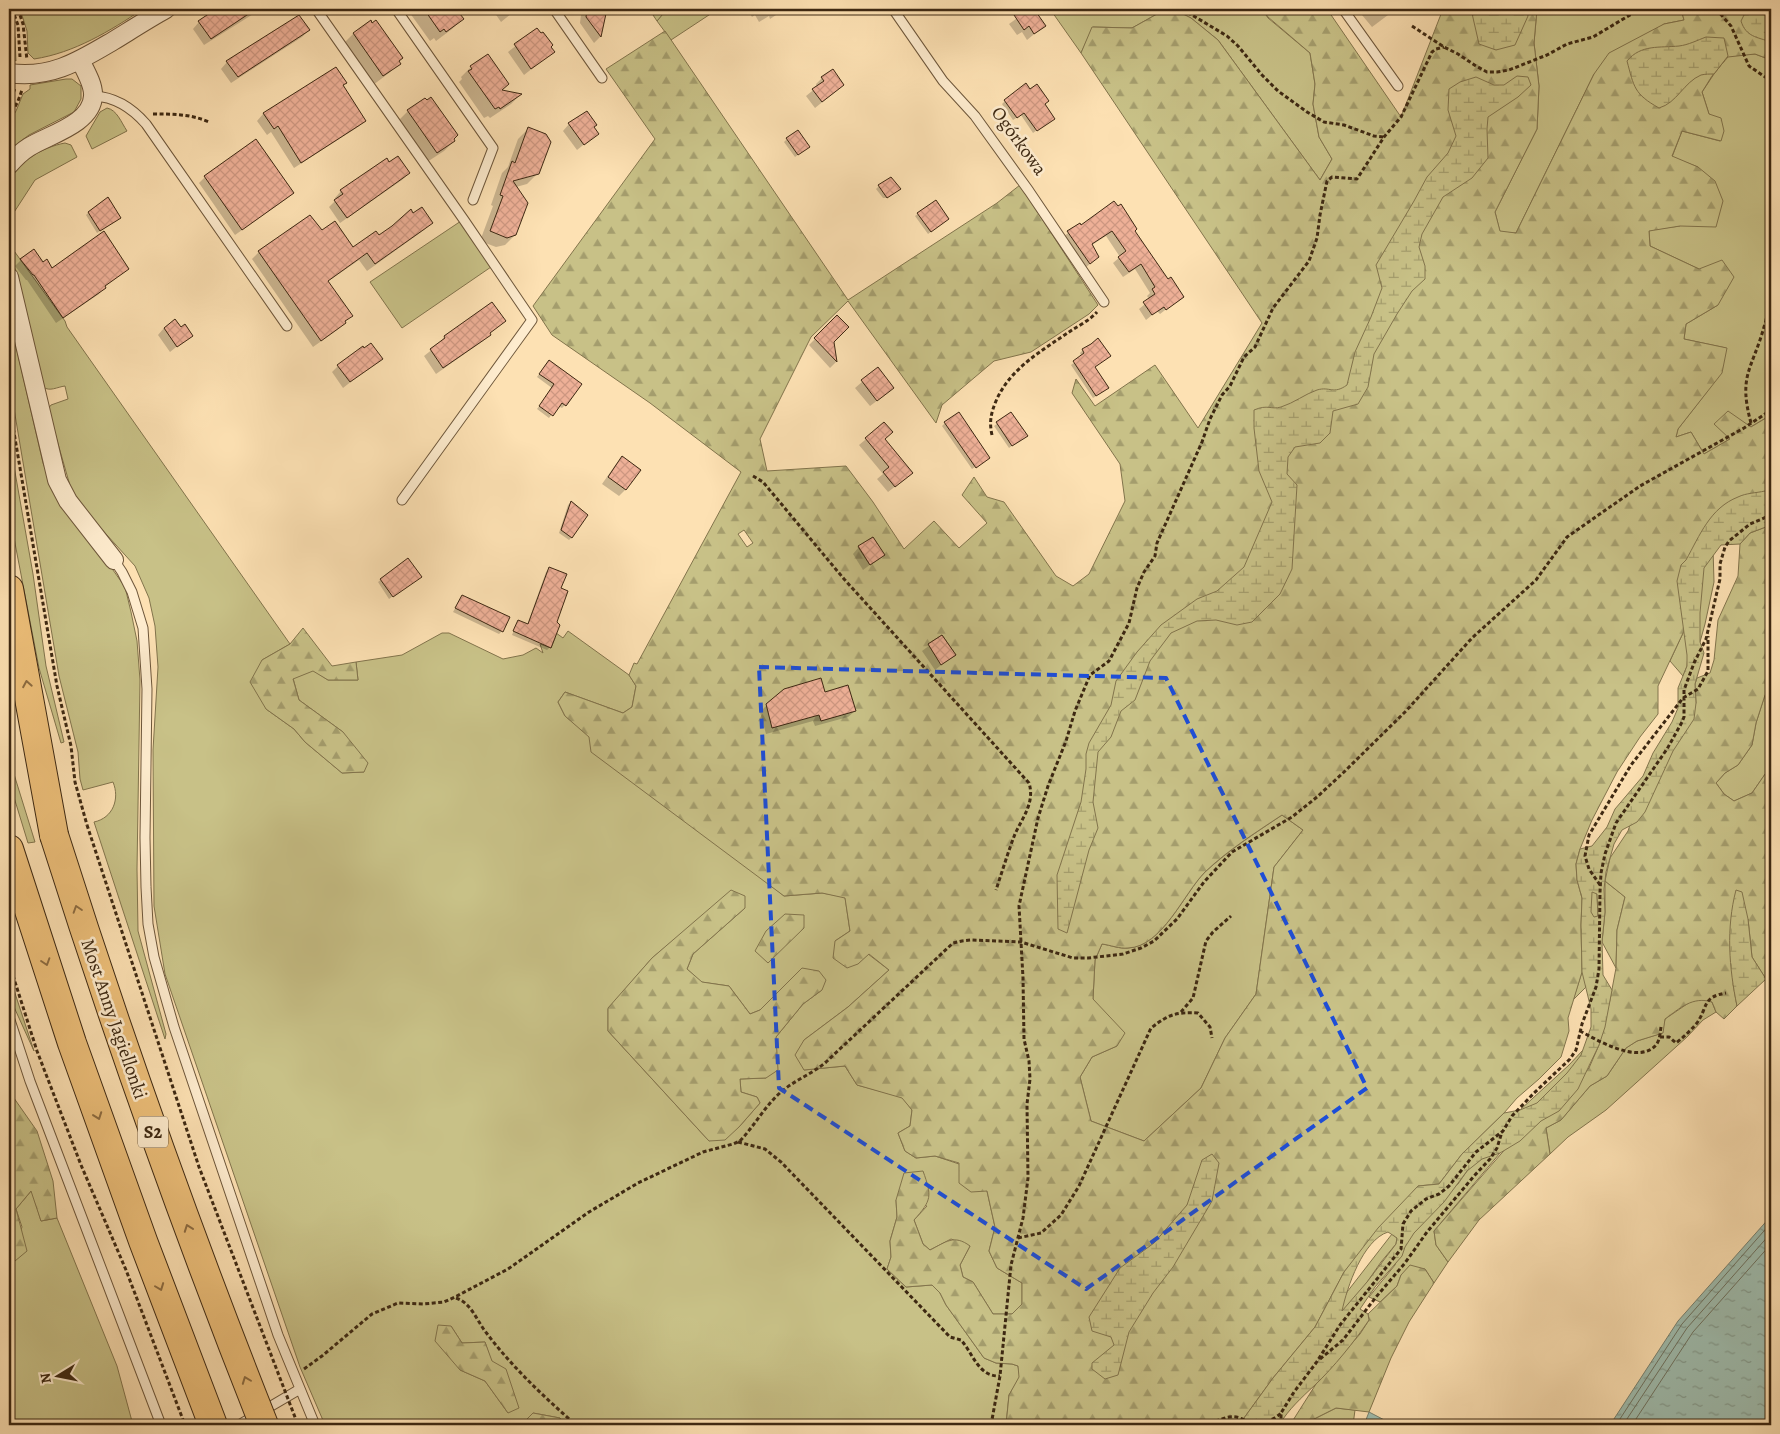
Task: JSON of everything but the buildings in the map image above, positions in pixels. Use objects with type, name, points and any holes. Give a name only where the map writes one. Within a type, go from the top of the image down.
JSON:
[{"type":"highway","points":[[9,590],[54,835]]},
{"type":"highway","name":"S2","points":[[9,690],[54,835]]},
{"type":"highway","name":"Most Anny Jagiellonki","points":[[54,835],[153,1132],[264,1425]]},
{"type":"highway","name":"S2","points":[[9,849],[72,1044],[146,1250],[213,1425]]},
{"type":"street","points":[[18,74],[39,74],[62,68],[80,60],[166,9]]},
{"type":"street","points":[[9,165],[29,147],[82,118],[91,107],[94,96],[80,60]]},
{"type":"street","points":[[9,277],[57,480],[68,501],[114,560]]},
{"type":"lane","points":[[316,9],[532,320],[402,500]]},
{"type":"lane","points":[[396,9],[493,148],[473,200]]},
{"type":"lane","points":[[554,9],[602,78]]},
{"type":"lane","name":"Ogórkowa","points":[[894,9],[943,81],[974,116],[1029,191],[1104,302]]},
{"type":"lane","points":[[1344,9],[1398,86]]},
{"type":"lane","points":[[94,96],[106,96],[125,105],[146,124],[287,326]]},
{"type":"lane","points":[[114,560],[132,592],[143,628],[146,689],[146,888],[148,924],[154,957],[180,1046],[278,1335],[315,1425]]},
{"type":"lane","points":[[9,1017],[30,1081],[161,1425]]},
{"type":"lane","points":[[239,1425],[300,1389]]},
{"type":"path","points":[[9,118],[18,101],[20,46],[18,25],[12,9]]},
{"type":"path","points":[[18,9],[23,24],[18,74]]},
{"type":"path","points":[[1182,9],[1228,36],[1262,76],[1278,91],[1307,112],[1324,122],[1344,125],[1374,136],[1384,137]]},
{"type":"path","points":[[1412,26],[1444,48],[1458,54],[1476,66],[1488,72],[1497,72],[1509,70],[1547,56],[1567,44],[1593,37],[1640,9]]},
{"type":"path","points":[[1716,9],[1731,26],[1749,66],[1771,81]]},
{"type":"path","points":[[991,1425],[1000,1376],[1011,1265],[1023,1218],[1028,1178],[1027,1104],[1030,1079],[1029,1061],[1024,1038],[1019,906],[1038,818],[1048,786],[1090,675],[1109,662],[1129,623],[1137,588],[1144,572],[1155,556],[1157,543],[1202,442],[1210,419],[1222,395],[1230,386],[1244,357],[1255,347],[1273,308],[1309,261],[1317,238],[1320,214],[1328,181],[1332,178],[1357,179],[1384,137],[1401,117],[1432,52],[1436,49],[1444,48]]},
{"type":"path","points":[[137,114],[183,114],[209,122]]},
{"type":"path","points":[[1752,423],[1746,403],[1745,380],[1764,328],[1768,311],[1771,274]]},
{"type":"path","points":[[992,435],[990,416],[1003,385],[1011,376],[1047,347],[1094,315],[1104,302]]},
{"type":"path","points":[[9,403],[57,686],[72,746],[75,782],[198,1167],[298,1425]]},
{"type":"path","points":[[295,1376],[372,1314],[398,1303],[423,1304],[444,1302],[455,1297],[508,1269],[589,1212],[638,1183],[703,1152],[738,1142],[771,1101],[801,1077],[813,1072],[826,1062],[953,943],[971,940],[1021,942],[1073,958],[1088,958],[1123,954],[1154,941],[1177,919],[1204,882],[1232,852],[1292,817],[1344,772],[1406,711],[1472,638],[1536,580],[1567,538],[1640,486],[1752,423],[1771,410]]},
{"type":"path","points":[[753,476],[763,482],[844,578],[1029,783],[1031,791],[1028,810],[1015,835],[996,890]]},
{"type":"path","points":[[1203,1425],[1215,1423],[1228,1417],[1238,1416],[1255,1424],[1275,1419],[1316,1363],[1340,1325],[1398,1254],[1401,1248],[1403,1224],[1411,1211],[1426,1199],[1439,1194],[1449,1186],[1476,1152],[1502,1131],[1518,1110],[1570,1059],[1576,1050],[1580,1031],[1596,987],[1599,969],[1600,885],[1605,854],[1616,824],[1667,749],[1684,717],[1683,698],[1691,671],[1706,639],[1720,580],[1720,564],[1725,548],[1729,541],[1750,524],[1771,515]]},
{"type":"path","points":[[1600,885],[1589,869],[1585,856],[1588,835],[1631,765],[1683,698],[1698,689],[1708,671],[1709,628]]},
{"type":"path","points":[[1180,1012],[1193,998],[1206,940],[1231,916]]},
{"type":"path","points":[[9,963],[37,1051],[81,1165],[126,1270],[185,1425]]},
{"type":"path","points":[[1660,1037],[1669,1037],[1676,1043],[1686,1035],[1698,1020],[1704,1006],[1712,997],[1726,994]]},
{"type":"path","points":[[1018,1238],[1041,1233],[1061,1215],[1079,1186],[1151,1028],[1164,1018],[1180,1012],[1198,1013],[1210,1027],[1212,1038]]},
{"type":"path","points":[[1580,1031],[1612,1048],[1629,1052],[1646,1052],[1656,1046],[1660,1037],[1661,1027]]},
{"type":"path","points":[[1316,1363],[1343,1340],[1405,1263],[1427,1232],[1490,1158],[1497,1148],[1502,1131]]},
{"type":"path","points":[[738,1142],[765,1149],[781,1162],[950,1337],[961,1340],[970,1355],[985,1373],[992,1376],[1000,1376]]},
{"type":"path","points":[[455,1297],[464,1301],[485,1331],[516,1368],[540,1393],[576,1425]]},
{"type":"path","points":[[1281,1412],[1281,1425]]},
{"type":"highlighted area","points":[[759,667],[1166,678],[1367,1088],[1086,1289],[779,1088]]},
{"type":"green space","points":[[20,9],[143,9],[91,40],[63,52],[34,59],[28,53],[27,31]]},
{"type":"green space","points":[[649,9],[667,9],[657,21]]},
{"type":"green space","points":[[667,9],[718,9],[671,40],[657,21]]},
{"type":"green space","points":[[1050,9],[1166,9],[1132,28],[1093,27],[1081,53]]},
{"type":"green space","points":[[1166,9],[1173,9],[1191,18],[1218,40],[1320,180],[1332,159],[1319,137],[1313,104],[1315,84],[1310,53],[1268,17],[1262,9],[1327,9],[1401,117],[1443,9],[1537,9],[1534,43],[1539,86],[1537,129],[1495,212],[1500,231],[1516,233],[1594,74],[1609,53],[1664,24],[1684,20],[1681,9],[1771,9],[1771,60],[1755,54],[1728,57],[1714,73],[1702,92],[1709,114],[1721,118],[1724,131],[1721,141],[1682,131],[1672,156],[1698,167],[1715,181],[1723,201],[1716,227],[1680,226],[1649,231],[1650,246],[1699,269],[1722,260],[1734,277],[1718,305],[1686,324],[1684,339],[1727,348],[1722,373],[1678,429],[1676,437],[1691,432],[1704,454],[1730,439],[1714,424],[1728,411],[1751,427],[1771,415],[1771,499],[1705,552],[1683,633],[1658,686],[1658,714],[1617,772],[1592,820],[1580,849],[1576,864],[1577,880],[1582,898],[1582,972],[1568,1018],[1569,1031],[1561,1057],[1517,1098],[1462,1154],[1439,1184],[1418,1186],[1344,1272],[1315,1327],[1273,1378],[1241,1425],[1006,1425],[1009,1395],[1019,1377],[1018,1366],[996,1363],[984,1358],[946,1305],[940,1293],[932,1285],[906,1287],[887,1269],[891,1257],[890,1241],[897,1217],[896,1200],[904,1173],[923,1171],[929,1197],[914,1220],[923,1244],[930,1250],[950,1240],[959,1240],[970,1246],[960,1265],[963,1277],[973,1282],[993,1314],[1012,1314],[1022,1304],[1022,1283],[997,1268],[989,1251],[995,1227],[987,1191],[971,1192],[959,1183],[959,1163],[935,1156],[916,1158],[905,1151],[898,1133],[910,1126],[912,1110],[902,1098],[857,1085],[845,1066],[804,1070],[795,1055],[804,1040],[848,1007],[889,970],[869,954],[858,964],[847,968],[833,958],[835,941],[850,931],[845,898],[822,893],[784,896],[591,752],[589,737],[565,716],[558,702],[565,692],[623,713],[632,707],[636,686],[629,675],[634,663],[637,664],[741,472],[650,403],[552,335],[533,306],[655,139],[606,69],[665,31],[848,300],[997,203],[1020,185],[1098,305],[1089,314],[1031,352],[994,361],[942,405],[936,423],[848,301],[811,337],[760,439],[767,471],[846,466],[873,502],[904,549],[934,521],[959,548],[987,523],[962,495],[974,477],[987,497],[1004,502],[1056,576],[1073,586],[1089,574],[1125,501],[1120,464],[1072,393],[1076,379],[1095,406],[1155,365],[1198,428],[1262,323],[1081,53],[1092,27],[1132,28]],"holes":[[[744,530],[753,543],[747,547],[738,534]],[[873,537],[884,555],[870,565],[858,547]],[[942,635],[956,655],[941,664],[928,644]],[[1282,815],[1303,830],[1274,867],[1256,994],[1225,1038],[1201,1088],[1144,1141],[1091,1121],[1080,1077],[1092,1057],[1117,1046],[1125,1033],[1093,999],[1095,960],[1102,944],[1128,948],[1140,945],[1151,939],[1171,918],[1205,872],[1232,849]]]},
{"type":"green space","points":[[1173,9],[1262,9],[1268,18],[1310,53],[1315,84],[1313,104],[1319,137],[1332,159],[1320,180],[1218,40],[1191,18]]},
{"type":"green space","points":[[1471,9],[1527,9],[1528,16],[1515,45],[1496,50],[1479,44]]},
{"type":"green space","points":[[1537,9],[1681,9],[1684,20],[1664,24],[1594,74],[1516,233],[1500,232],[1495,212],[1537,129],[1539,86],[1534,43]]},
{"type":"green space","points":[[1747,9],[1771,9],[1771,42],[1753,36],[1743,26],[1741,21]]},
{"type":"green space","points":[[9,15],[15,38],[16,61],[9,55]]},
{"type":"green space","points":[[1706,37],[1724,38],[1728,56],[1714,74],[1701,75],[1695,78],[1671,102],[1659,108],[1640,94],[1634,84],[1627,61],[1632,56],[1645,49],[1689,44]]},
{"type":"green space","points":[[1755,54],[1771,60],[1771,415],[1704,454],[1691,432],[1676,437],[1678,429],[1706,393],[1726,348],[1684,339],[1686,324],[1718,305],[1699,269],[1650,246],[1649,230],[1680,226],[1698,167],[1672,157],[1682,131],[1720,141],[1702,92],[1728,56]]},
{"type":"green space","points":[[1517,76],[1528,77],[1531,85],[1518,97],[1488,117],[1488,158],[1472,178],[1443,197],[1422,234],[1419,247],[1425,266],[1425,279],[1412,291],[1374,354],[1368,387],[1358,404],[1333,411],[1330,433],[1320,443],[1295,447],[1288,457],[1287,474],[1297,485],[1292,569],[1280,594],[1252,622],[1237,625],[1216,620],[1197,621],[1171,633],[1150,661],[1135,700],[1121,711],[1111,737],[1098,752],[1093,802],[1098,828],[1089,850],[1067,933],[1058,929],[1057,875],[1081,802],[1089,743],[1111,705],[1116,681],[1137,652],[1161,625],[1197,599],[1217,591],[1244,567],[1272,502],[1259,471],[1254,410],[1263,407],[1281,407],[1317,390],[1335,390],[1347,385],[1355,352],[1382,288],[1376,265],[1427,177],[1448,153],[1456,136],[1448,110],[1449,89],[1460,82],[1476,77],[1494,85],[1504,85]]},
{"type":"green space","points":[[72,79],[81,86],[81,99],[74,112],[29,135],[9,150],[9,123],[23,94],[30,89],[30,85]]},
{"type":"green space","points":[[107,108],[116,114],[127,131],[92,149],[86,136],[100,112]]},
{"type":"green space","points":[[65,143],[71,145],[77,157],[35,180],[9,220],[9,238],[8,193],[16,171],[39,152]]},
{"type":"green space","points":[[461,221],[491,267],[402,328],[370,282]]},
{"type":"green space","points":[[9,244],[65,321],[67,327],[290,644],[262,660],[266,709],[294,729],[305,742],[342,773],[364,772],[343,732],[299,700],[293,678],[313,670],[328,680],[358,680],[356,662],[402,655],[442,633],[449,633],[503,659],[523,655],[536,648],[543,653],[540,644],[551,648],[555,638],[552,630],[563,638],[568,631],[629,675],[636,686],[632,707],[623,713],[565,692],[558,702],[565,716],[784,896],[822,893],[845,897],[850,931],[835,941],[858,964],[868,954],[889,970],[848,1007],[804,1040],[804,1070],[845,1066],[857,1085],[902,1097],[912,1110],[910,1126],[898,1133],[905,1151],[916,1158],[935,1156],[959,1164],[987,1191],[995,1227],[989,1251],[997,1268],[1022,1283],[1022,1304],[1012,1314],[993,1314],[973,1282],[963,1277],[960,1265],[970,1246],[951,1239],[930,1250],[923,1244],[914,1220],[927,1206],[896,1200],[897,1217],[890,1241],[891,1257],[887,1269],[906,1287],[932,1285],[940,1293],[946,1305],[984,1358],[996,1363],[1018,1366],[1020,1377],[1009,1395],[1006,1425],[563,1425],[560,1418],[533,1413],[521,1425],[325,1425],[300,1367],[165,974],[154,906],[153,750],[158,667],[155,626],[149,598],[135,566],[87,513],[71,489],[48,409],[51,405],[68,399],[65,386],[51,389],[43,387]],"holes":[[[745,908],[693,954],[687,969],[701,982],[729,986],[750,1014],[760,1010],[802,968],[822,990],[803,1004],[776,1037],[766,1078],[740,1079],[741,1092],[757,1097],[760,1103],[739,1127],[709,1141],[608,1031],[608,1009],[652,958],[676,938]],[[451,1326],[462,1343],[485,1342],[508,1413],[485,1381],[460,1370]]]},
{"type":"green space","points":[[9,316],[43,463],[50,481],[125,587],[131,612],[137,641],[140,680],[138,931],[166,1034],[165,1039],[94,822],[101,820],[110,812],[115,801],[115,788],[113,782],[83,790],[80,779],[78,752],[59,676],[9,379]]},
{"type":"green space","points":[[9,438],[33,574],[46,666],[64,742],[61,743],[39,668],[9,512]]},
{"type":"green space","points":[[1765,491],[1771,492],[1771,525],[1750,533],[1740,544],[1721,545],[1704,568],[1700,613],[1700,642],[1704,653],[1695,684],[1696,703],[1694,719],[1673,751],[1645,812],[1637,822],[1622,830],[1614,844],[1606,872],[1602,942],[1603,975],[1612,990],[1605,1027],[1599,1045],[1578,1089],[1559,1111],[1541,1121],[1520,1141],[1500,1153],[1482,1159],[1467,1171],[1444,1202],[1414,1233],[1405,1247],[1402,1256],[1375,1287],[1360,1309],[1368,1314],[1369,1320],[1357,1337],[1329,1371],[1291,1409],[1279,1425],[1241,1425],[1273,1378],[1315,1327],[1344,1272],[1378,1228],[1418,1186],[1439,1184],[1462,1154],[1504,1113],[1520,1110],[1537,1103],[1567,1073],[1581,1055],[1591,1027],[1591,1009],[1582,972],[1582,898],[1577,880],[1576,864],[1580,849],[1592,846],[1607,827],[1615,809],[1643,776],[1653,753],[1672,722],[1678,708],[1678,688],[1687,666],[1677,581],[1681,565],[1686,560],[1707,523],[1720,508],[1741,496]],"holes":[[[1592,892],[1597,894],[1598,916],[1594,917],[1591,912]],[[1388,1232],[1397,1238],[1396,1244],[1342,1311],[1352,1278],[1364,1254],[1371,1244]]]},
{"type":"green space","points":[[1771,525],[1771,687],[1765,695],[1756,723],[1752,745],[1738,765],[1725,773],[1716,783],[1724,794],[1734,801],[1752,793],[1770,767],[1771,741],[1771,973],[1766,979],[1752,957],[1748,919],[1733,984],[1737,1006],[1724,1019],[1716,1012],[1712,1002],[1699,1001],[1687,1004],[1665,1019],[1663,1033],[1637,1041],[1626,1048],[1607,1076],[1590,1086],[1561,1120],[1546,1128],[1550,1154],[1479,1220],[1448,1262],[1436,1245],[1434,1231],[1521,1131],[1558,1103],[1589,1068],[1599,1045],[1610,1000],[1616,968],[1617,930],[1625,897],[1605,881],[1610,858],[1628,831],[1636,806],[1696,703],[1695,684],[1697,678],[1710,673],[1714,660],[1718,620],[1738,576],[1740,544],[1750,533]]},
{"type":"green space","points":[[1713,548],[1714,582],[1705,624],[1700,642],[1688,655],[1687,666],[1683,676],[1670,661],[1683,633],[1705,552]]},
{"type":"green space","points":[[303,628],[332,666],[356,662],[358,680],[328,680],[313,671],[293,679],[299,700],[343,732],[368,763],[364,772],[342,773],[305,742],[294,729],[266,709],[250,682],[262,660],[290,644]]},
{"type":"green space","points":[[1771,687],[1770,767],[1752,793],[1734,801],[1724,794],[1716,783],[1725,773],[1738,765],[1752,745],[1756,723],[1765,695]]},
{"type":"green space","points":[[9,758],[35,842],[28,843],[9,781]]},
{"type":"green space","points":[[1282,815],[1303,830],[1274,867],[1256,994],[1225,1038],[1201,1088],[1144,1141],[1091,1121],[1080,1077],[1092,1057],[1117,1046],[1093,999],[1095,960],[1102,944],[1128,948],[1140,945],[1151,939],[1171,918],[1205,872],[1233,849]]},
{"type":"green space","points":[[1577,880],[1597,894],[1598,917],[1588,985],[1573,1000],[1582,972]]},
{"type":"green space","points":[[1605,881],[1625,897],[1617,930],[1616,968],[1602,942],[1605,912]]},
{"type":"green space","points":[[731,890],[745,896],[745,908],[693,954],[687,969],[702,982],[729,986],[750,1014],[760,1010],[802,968],[819,971],[826,980],[822,990],[803,1004],[776,1037],[778,1070],[766,1078],[740,1079],[741,1092],[757,1097],[760,1103],[725,1140],[709,1141],[608,1031],[608,1008],[652,958]]},
{"type":"green space","points":[[1736,890],[1742,892],[1748,919],[1752,957],[1766,979],[1737,1006],[1730,948],[1731,919]]},
{"type":"green space","points":[[785,914],[804,915],[804,928],[768,963],[755,951],[766,931]]},
{"type":"green space","points":[[9,975],[34,1051],[9,996]]},
{"type":"green space","points":[[1702,999],[1712,1002],[1716,1012],[1703,1020],[1687,1037],[1606,1110],[1568,1137],[1550,1154],[1546,1128],[1561,1120],[1590,1086],[1607,1076],[1626,1048],[1637,1041],[1662,1033],[1665,1019],[1690,1002]]},
{"type":"green space","points":[[1599,1045],[1500,1153],[1434,1231],[1436,1245],[1448,1262],[1434,1283],[1425,1269],[1401,1275],[1397,1286],[1380,1302],[1369,1297],[1395,1265],[1411,1221],[1458,1184],[1520,1110],[1583,1050]]},
{"type":"green space","points":[[9,1091],[37,1131],[53,1181],[57,1218],[41,1221],[31,1191],[16,1209],[27,1251],[9,1266]]},
{"type":"green space","points":[[1212,1154],[1219,1163],[1212,1201],[1173,1267],[1153,1293],[1129,1332],[1118,1375],[1105,1379],[1092,1369],[1092,1363],[1114,1345],[1111,1337],[1092,1331],[1089,1317],[1120,1268],[1154,1243],[1187,1205],[1202,1160]]},
{"type":"green space","points":[[32,1190],[41,1221],[57,1218],[117,1366],[133,1425],[9,1425],[9,1266],[22,1227],[16,1209]]},
{"type":"green space","points":[[1392,1234],[1397,1238],[1396,1244],[1352,1304],[1330,1328],[1347,1292]]},
{"type":"green space","points":[[1410,1265],[1425,1269],[1434,1283],[1409,1322],[1391,1358],[1369,1412],[1336,1408],[1312,1420],[1310,1425],[1290,1425],[1316,1384],[1360,1334],[1369,1320],[1368,1314],[1397,1286],[1401,1275]]},
{"type":"green space","points":[[438,1325],[451,1326],[462,1343],[485,1342],[492,1361],[506,1369],[519,1408],[508,1413],[485,1381],[460,1370],[435,1341]]},
{"type":"green space","points":[[1336,1408],[1355,1410],[1353,1425],[1310,1425],[1312,1420]]},
{"type":"green space","points":[[533,1413],[560,1418],[563,1425],[521,1425]]},
{"type":"water","points":[[1771,1216],[1771,1425],[1610,1425],[1678,1321]]},
{"type":"water","points":[[1369,1412],[1394,1425],[1364,1425]]}]
